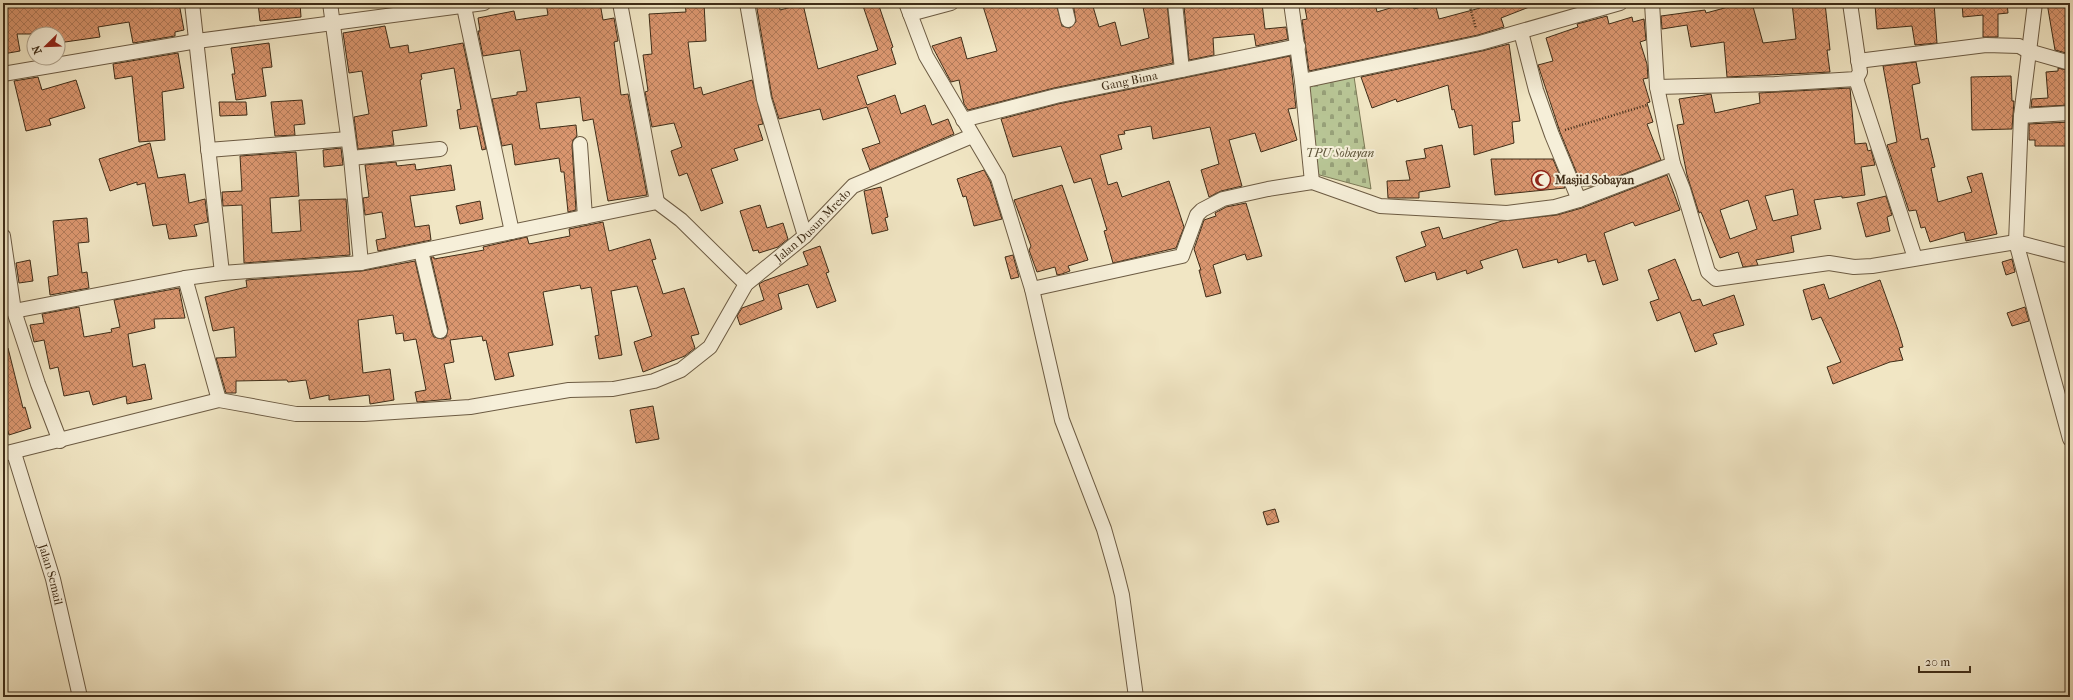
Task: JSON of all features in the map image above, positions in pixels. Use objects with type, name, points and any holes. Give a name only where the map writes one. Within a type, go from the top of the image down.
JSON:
[{"type":"street","points":[[192,3],[222,273]]},
{"type":"street","points":[[330,3],[351,158],[361,263]]},
{"type":"street","points":[[3,74],[197,41],[464,7],[484,3]]},
{"type":"street","points":[[620,3],[657,202],[681,220],[746,284]]},
{"type":"street","points":[[747,3],[764,99],[805,236]]},
{"type":"street","points":[[951,3],[908,9],[926,56],[998,178],[1032,289],[1062,420],[1104,529],[1116,571],[1122,595],[1136,697]]},
{"type":"street","points":[[1064,3],[1068,20]]},
{"type":"street","points":[[1175,3],[1182,70]]},
{"type":"street","points":[[1290,3],[1298,46],[1312,182]]},
{"type":"street","points":[[1302,81],[1480,43],[1620,3]]},
{"type":"street","points":[[1652,3],[1658,94],[1673,164],[1681,182],[1708,272],[1716,279],[1829,263],[1854,267],[1872,266],[2016,242],[2070,256]]},
{"type":"street","points":[[1850,3],[1860,72],[1856,79],[1915,258]]},
{"type":"street","points":[[2035,3],[2021,116],[2016,242],[2070,439]]},
{"type":"street","points":[[464,7],[512,232]]},
{"type":"street","points":[[1521,32],[1536,90],[1552,135],[1579,200]]},
{"type":"street","points":[[1858,61],[1986,45],[2019,46],[2028,51],[2070,63]]},
{"type":"street","name":"Gang Bima","points":[[963,120],[1056,96],[1298,46]]},
{"type":"street","points":[[1658,94],[1856,79]]},
{"type":"street","points":[[2021,116],[2070,113]]},
{"type":"street","name":"Jalan Dusun Mredo","points":[[219,400],[296,414],[364,414],[470,407],[569,390],[613,389],[654,381],[681,370],[710,347],[746,284],[805,236],[853,186],[972,136]]},
{"type":"street","points":[[208,150],[348,139]]},
{"type":"street","points":[[580,144],[585,217]]},
{"type":"street","points":[[351,158],[440,149]]},
{"type":"street","points":[[1032,289],[1178,258],[1186,251],[1197,216],[1211,204],[1268,188],[1312,182],[1380,206],[1507,213],[1555,207],[1579,200],[1673,164]]},
{"type":"street","points":[[14,311],[186,278],[222,273],[361,263],[657,202]]},
{"type":"street","points":[[3,236],[14,311],[38,384],[60,441]]},
{"type":"street","points":[[421,251],[440,331]]},
{"type":"street","points":[[8,454],[219,400],[186,278]]},
{"type":"street","name":"Jalan Semail","points":[[8,454],[53,579],[80,697]]},
{"type":"path","points":[[1469,3],[1480,43]]},
{"type":"path","points":[[1552,135],[1658,94]]},
{"type":"green space","name":"TPU Sobayan","points":[[1353,70],[1371,189],[1316,174],[1306,84]]},
{"type":"building","points":[[3,3],[179,3],[184,30],[175,32],[175,36],[133,43],[129,22],[98,27],[100,37],[66,42],[66,26],[26,26],[26,34],[17,34],[20,51],[3,54]]},
{"type":"building","points":[[258,3],[300,3],[301,17],[260,21]]},
{"type":"building","points":[[546,3],[581,3],[581,5],[600,3],[603,20],[614,18],[618,41],[614,42],[621,95],[628,94],[647,195],[608,201],[593,119],[583,121],[580,97],[536,103],[540,129],[576,125],[577,136],[573,140],[572,145],[576,210],[568,212],[564,172],[561,172],[559,158],[515,165],[512,144],[502,146],[492,99],[517,95],[517,92],[527,91],[520,50],[483,56],[478,31],[480,31],[478,18],[514,11],[516,20],[548,15]]},
{"type":"building","points":[[704,3],[706,41],[688,42],[694,89],[701,87],[703,95],[752,80],[763,124],[758,125],[763,140],[734,149],[738,160],[711,169],[723,203],[701,211],[687,173],[679,176],[671,151],[682,147],[674,123],[652,127],[645,92],[648,91],[643,55],[652,54],[649,14],[686,12],[685,4]]},
{"type":"building","points":[[756,3],[779,3],[780,10],[803,4],[818,69],[878,50],[862,3],[878,3],[893,47],[891,48],[896,64],[857,76],[867,105],[895,95],[901,114],[925,105],[932,125],[948,119],[954,134],[870,170],[862,149],[880,143],[867,107],[823,120],[820,109],[779,119],[772,97]]},
{"type":"building","points":[[982,3],[1056,3],[1062,26],[1070,28],[1076,22],[1073,3],[1092,3],[1099,27],[1115,22],[1121,46],[1149,38],[1143,7],[1167,3],[1173,63],[1054,88],[968,110],[964,104],[959,80],[951,82],[932,46],[961,37],[967,59],[997,51]]},
{"type":"building","points":[[1215,3],[1262,3],[1265,29],[1286,27],[1288,39],[1256,46],[1254,34],[1213,38],[1214,55],[1189,60],[1184,6]]},
{"type":"building","points":[[1304,3],[1375,3],[1377,12],[1407,3],[1412,3],[1414,9],[1435,3],[1439,19],[1480,8],[1478,3],[1537,4],[1501,18],[1504,27],[1478,35],[1309,71],[1302,20],[1307,19]]},
{"type":"building","points":[[1743,3],[1752,3],[1763,43],[1796,39],[1792,3],[1825,3],[1830,50],[1827,50],[1830,72],[1727,77],[1724,42],[1691,47],[1687,25],[1662,29],[1661,16],[1705,10],[1706,13]]},
{"type":"building","points":[[1906,3],[1906,5],[1934,3],[1937,43],[1915,45],[1912,26],[1877,29],[1875,5]]},
{"type":"building","points":[[1962,3],[2007,3],[2008,13],[1998,14],[1998,37],[1983,37],[1983,15],[1963,17]]},
{"type":"building","points":[[2047,3],[2070,3],[2070,54],[2055,50]]},
{"type":"building","points":[[1607,16],[1609,24],[1632,17],[1633,22],[1644,19],[1646,40],[1640,42],[1647,64],[1648,78],[1643,79],[1650,102],[1647,103],[1653,122],[1647,124],[1661,160],[1592,186],[1582,186],[1560,132],[1538,65],[1553,61],[1546,38],[1578,27],[1577,24]]},
{"type":"building","points":[[385,26],[390,48],[408,45],[409,53],[463,43],[486,149],[482,150],[477,126],[460,129],[457,110],[461,109],[454,68],[421,74],[422,79],[420,80],[427,126],[392,131],[394,145],[358,149],[354,117],[369,114],[362,71],[349,73],[343,33]]},
{"type":"building","points":[[269,43],[272,67],[262,68],[266,96],[236,100],[232,74],[235,74],[231,48]]},
{"type":"building","points":[[1509,44],[1520,121],[1512,122],[1514,143],[1474,155],[1472,125],[1459,128],[1454,109],[1452,110],[1448,85],[1397,102],[1396,99],[1372,108],[1361,77],[1482,51]]},
{"type":"building","points":[[178,53],[184,88],[162,92],[165,140],[139,142],[132,76],[115,79],[113,64]]},
{"type":"building","points":[[1290,56],[1296,108],[1288,109],[1297,140],[1261,152],[1255,133],[1229,140],[1242,186],[1221,191],[1209,197],[1201,170],[1219,164],[1210,127],[1153,139],[1151,126],[1124,131],[1125,134],[1118,135],[1122,149],[1100,155],[1108,185],[1117,182],[1122,197],[1169,181],[1184,227],[1176,248],[1113,263],[1104,231],[1107,230],[1091,178],[1074,183],[1061,146],[1013,157],[1001,119],[1058,104]]},
{"type":"building","points":[[1916,62],[1920,83],[1912,85],[1921,140],[1928,138],[1935,167],[1931,168],[1938,202],[1972,192],[1967,177],[1982,173],[1997,234],[1966,241],[1964,232],[1930,242],[1925,227],[1921,228],[1916,210],[1909,211],[1887,145],[1897,142],[1883,66]]},
{"type":"building","points":[[2058,68],[2070,71],[2070,105],[2031,107],[2032,99],[2048,98],[2046,72],[2058,71]]},
{"type":"building","points":[[2011,76],[2012,101],[2014,101],[2012,129],[1972,130],[1971,77]]},
{"type":"building","points":[[38,77],[42,90],[76,80],[85,108],[49,119],[51,125],[26,131],[14,81]]},
{"type":"building","points":[[1850,88],[1855,144],[1866,143],[1868,151],[1871,150],[1875,165],[1861,167],[1865,195],[1842,198],[1842,196],[1814,200],[1821,229],[1791,236],[1794,252],[1756,260],[1758,265],[1743,267],[1738,252],[1720,258],[1701,212],[1699,213],[1687,175],[1677,125],[1684,124],[1679,99],[1711,94],[1715,113],[1760,103],[1759,93]],"holes":[[[1793,189],[1798,215],[1773,221],[1765,196]],[[1748,200],[1757,229],[1730,239],[1720,210]]]},
{"type":"building","points":[[302,100],[305,124],[294,125],[295,135],[275,136],[271,102]]},
{"type":"building","points":[[219,102],[246,102],[247,115],[220,116]]},
{"type":"building","points":[[2070,122],[2070,146],[2035,146],[2035,140],[2029,140],[2029,124]]},
{"type":"building","points":[[150,143],[158,178],[185,174],[189,203],[205,199],[208,222],[194,225],[197,236],[169,239],[166,224],[153,226],[145,183],[137,185],[137,182],[110,191],[99,159]]},
{"type":"building","points":[[1442,145],[1450,187],[1419,192],[1419,198],[1388,198],[1387,181],[1410,180],[1406,161],[1426,158],[1424,149]]},
{"type":"building","points":[[341,148],[343,165],[324,167],[323,150]]},
{"type":"building","points":[[296,152],[299,196],[270,198],[272,233],[301,231],[299,200],[346,199],[350,255],[244,263],[242,205],[223,206],[222,192],[242,191],[240,156]]},
{"type":"building","points":[[1491,159],[1553,159],[1565,188],[1495,195]]},
{"type":"building","points":[[396,162],[397,166],[415,164],[416,170],[451,165],[455,190],[410,196],[415,227],[429,225],[431,240],[378,251],[376,240],[386,238],[382,212],[365,215],[363,198],[369,197],[365,165]]},
{"type":"building","points":[[984,170],[990,181],[1002,219],[974,226],[966,196],[963,197],[957,179]]},
{"type":"building","points":[[1667,175],[1680,210],[1635,226],[1633,222],[1604,233],[1618,280],[1603,285],[1595,260],[1588,262],[1586,254],[1558,263],[1557,259],[1523,268],[1517,249],[1480,261],[1483,268],[1467,274],[1466,270],[1437,280],[1435,272],[1405,282],[1396,257],[1426,246],[1421,232],[1439,227],[1443,239],[1502,221],[1557,215],[1582,208]]},
{"type":"building","points":[[1062,185],[1088,260],[1068,266],[1070,271],[1062,274],[1057,275],[1055,267],[1037,272],[1029,250],[1031,246],[1014,200]]},
{"type":"building","points":[[881,187],[888,217],[885,218],[888,230],[872,234],[864,191]]},
{"type":"building","points":[[1886,196],[1892,215],[1887,217],[1890,231],[1866,237],[1857,203]]},
{"type":"building","points":[[480,201],[483,219],[460,224],[456,206]]},
{"type":"building","points":[[1246,203],[1262,256],[1247,260],[1245,254],[1213,265],[1221,293],[1206,297],[1199,270],[1201,270],[1194,249],[1204,220],[1216,216],[1215,213],[1226,207]]},
{"type":"building","points":[[760,205],[767,228],[783,223],[788,239],[778,247],[759,253],[758,250],[753,251],[740,211]]},
{"type":"building","points":[[87,218],[89,242],[78,243],[82,273],[87,272],[89,288],[50,295],[48,277],[58,275],[53,221]]},
{"type":"building","points":[[603,222],[609,251],[650,239],[656,259],[652,260],[663,294],[684,288],[699,334],[691,336],[695,348],[685,356],[643,372],[634,342],[652,336],[637,286],[611,291],[622,355],[599,359],[595,336],[599,335],[591,287],[581,289],[580,285],[543,292],[553,345],[508,353],[514,376],[495,380],[486,340],[483,341],[482,336],[450,340],[454,362],[444,364],[451,399],[417,402],[415,392],[426,390],[416,339],[404,341],[403,333],[396,334],[393,315],[358,320],[363,373],[390,369],[394,400],[370,404],[369,395],[329,400],[329,395],[310,399],[306,380],[288,382],[287,380],[236,381],[236,393],[226,393],[216,358],[236,357],[234,327],[213,331],[205,297],[247,287],[246,280],[362,271],[415,261],[432,333],[434,337],[442,339],[446,337],[448,329],[431,257],[434,257],[434,259],[484,250],[483,247],[527,237],[529,244],[570,236],[569,229]]},
{"type":"building","points":[[820,246],[829,272],[826,273],[836,301],[817,308],[808,284],[778,294],[782,309],[740,325],[737,316],[742,308],[764,300],[759,284],[808,265],[803,252]]},
{"type":"building","points":[[1013,255],[1019,277],[1011,279],[1005,257]]},
{"type":"building","points":[[1675,259],[1692,301],[1700,299],[1703,306],[1734,295],[1744,325],[1713,334],[1717,344],[1695,352],[1680,312],[1657,321],[1650,302],[1659,299],[1648,270]]},
{"type":"building","points":[[2012,259],[2015,272],[2006,275],[2002,262]]},
{"type":"building","points":[[30,260],[33,281],[19,283],[16,263]]},
{"type":"building","points":[[1880,280],[1903,347],[1899,348],[1903,360],[1890,362],[1833,384],[1827,367],[1841,362],[1821,317],[1812,320],[1803,290],[1824,284],[1829,299]]},
{"type":"building","points":[[179,288],[185,318],[154,319],[155,328],[128,334],[133,367],[145,364],[152,399],[127,404],[126,396],[93,405],[89,391],[64,396],[58,367],[50,369],[44,340],[34,342],[30,325],[44,323],[42,314],[79,307],[84,337],[112,332],[111,329],[120,327],[114,300]]},
{"type":"building","points":[[2025,307],[2029,321],[2012,326],[2007,313]]},
{"type":"building","points":[[3,348],[8,348],[23,408],[25,407],[31,428],[9,435],[3,415]]},
{"type":"building","points":[[653,406],[659,439],[636,443],[630,410]]},
{"type":"building","points":[[1275,509],[1279,522],[1267,525],[1263,512]]},
{"type":"place","name":"Masjid Sobayan","points":[[1541,180]]}]
